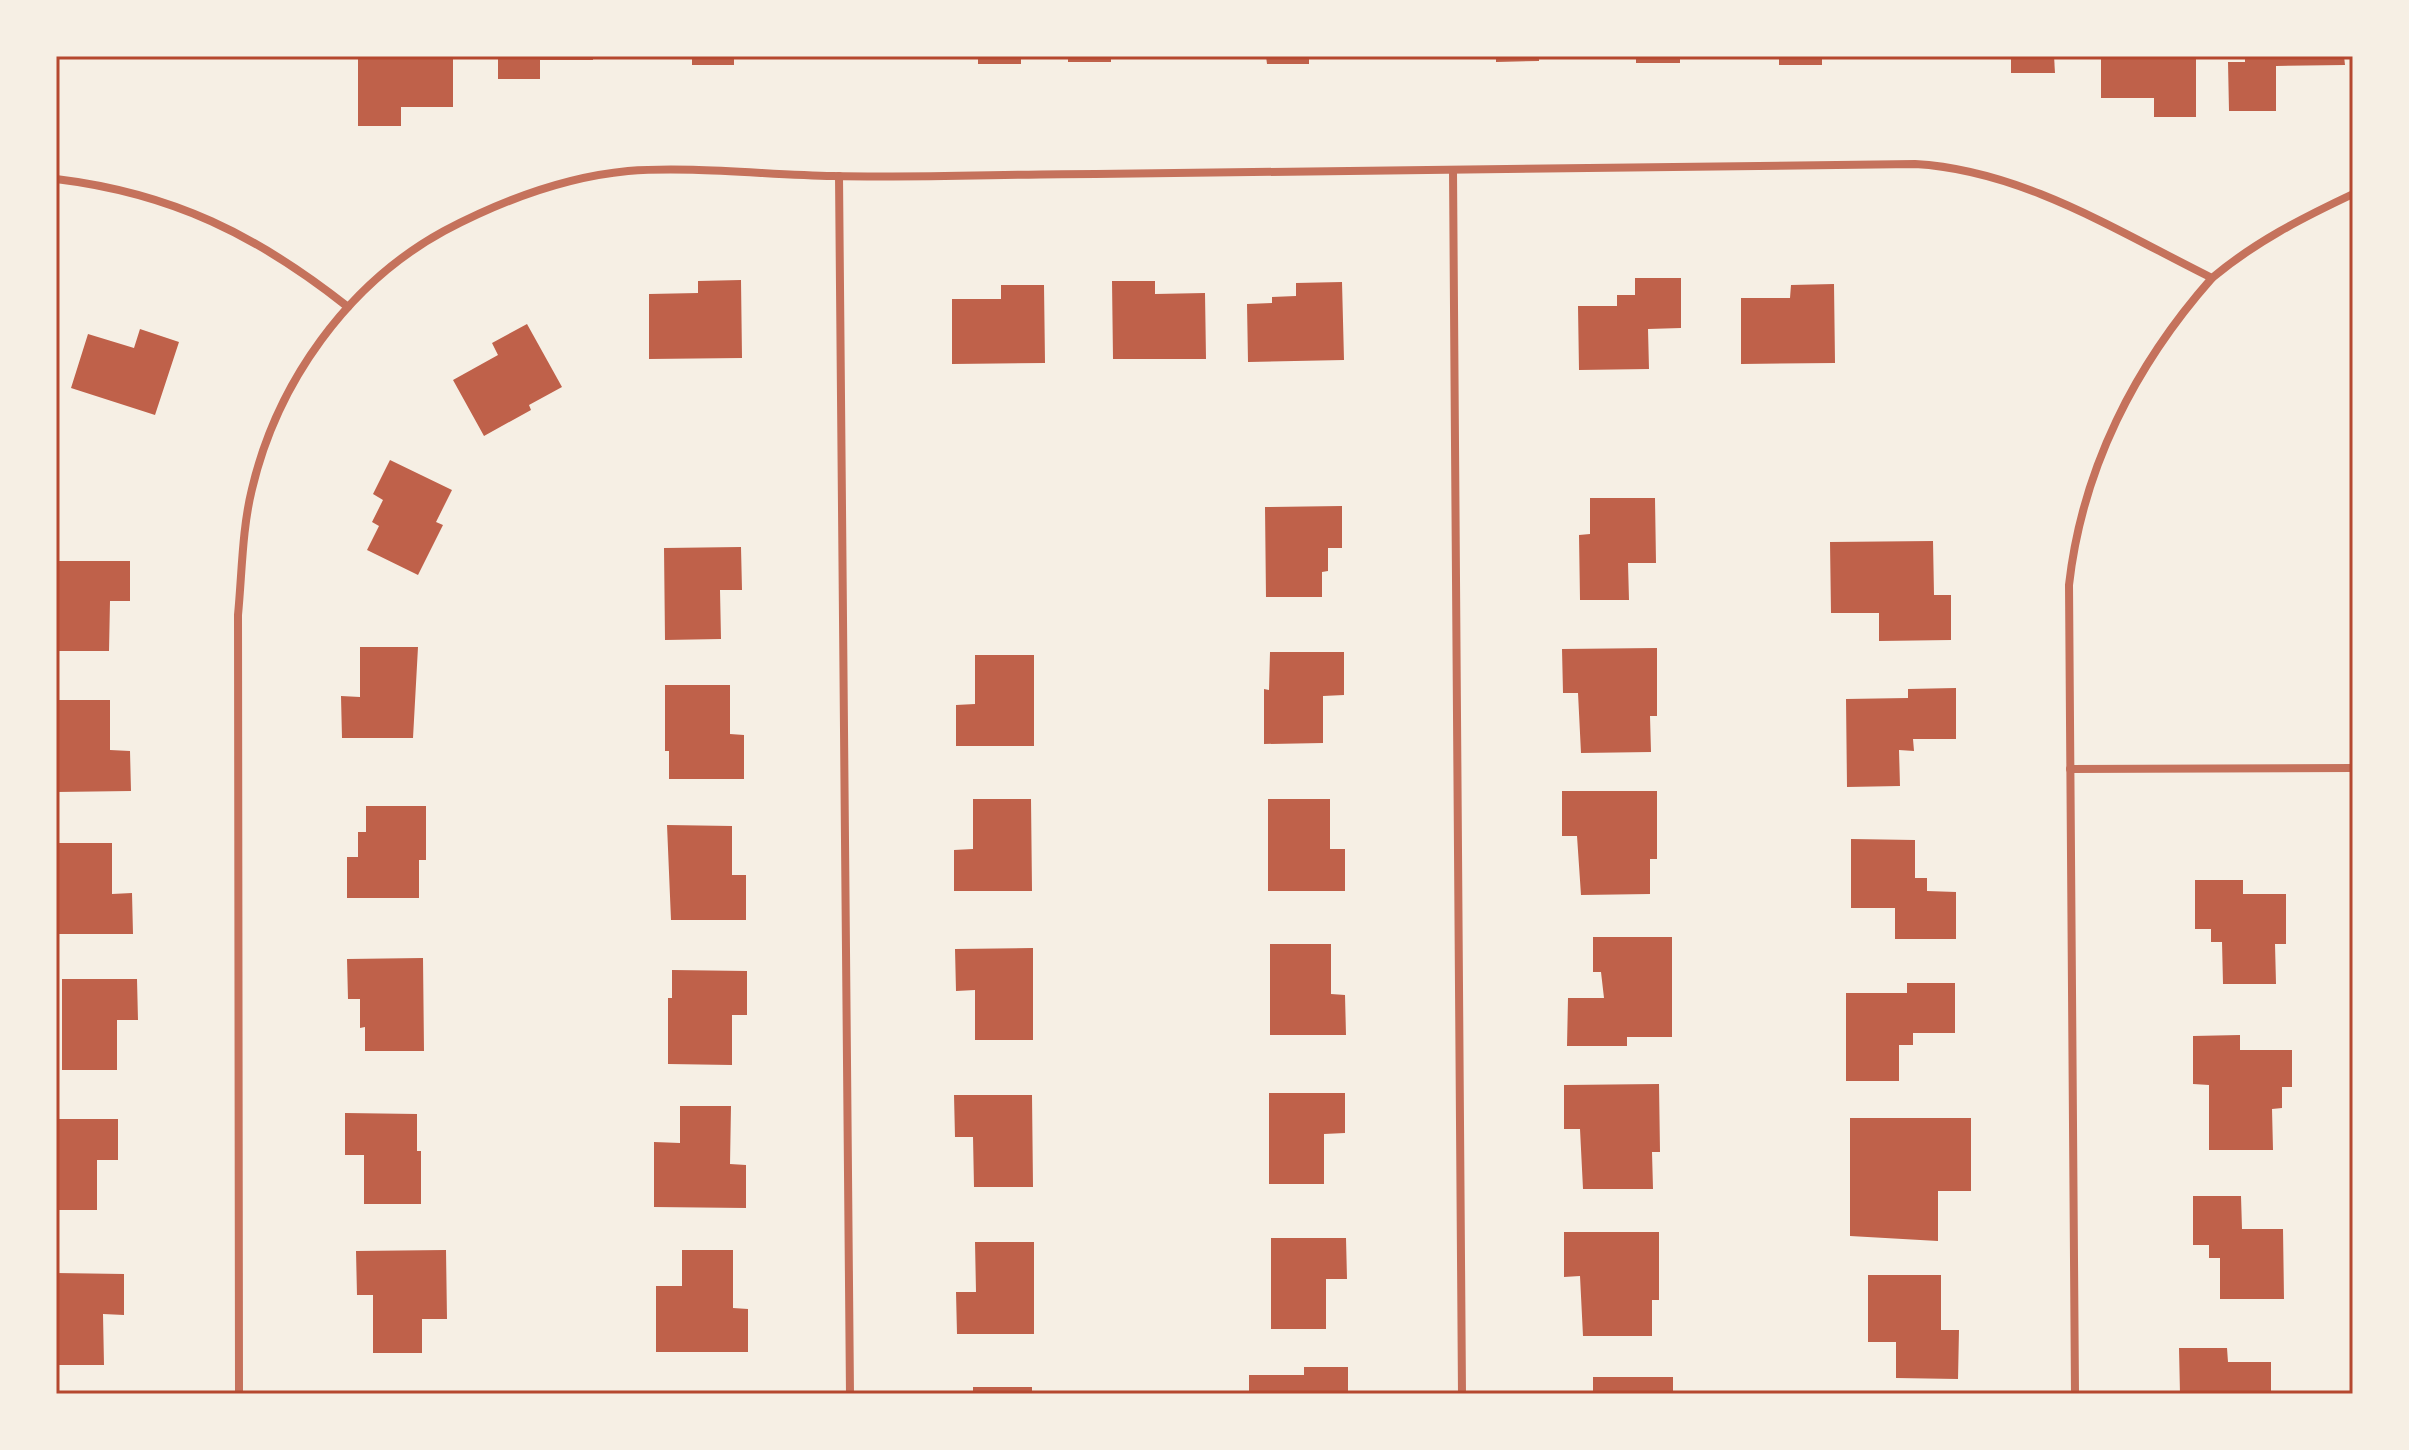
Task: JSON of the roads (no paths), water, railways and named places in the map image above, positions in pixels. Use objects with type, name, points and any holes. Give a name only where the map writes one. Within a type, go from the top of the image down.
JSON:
[{"type":"street","points":[[239,1394],[238,615],[251,494],[266,440],[297,375],[348,307],[393,265],[441,233],[506,202],[560,183],[629,171],[839,176],[1951,166],[1985,173],[2051,198],[2212,278]]},
{"type":"street","points":[[1453,171],[1462,1394]]},
{"type":"street","points":[[839,176],[850,1394]]},
{"type":"street","points":[[56,179],[124,189],[178,205],[239,232],[296,266],[348,307]]},
{"type":"street","points":[[2075,1394],[2069,585],[2083,507],[2134,383],[2172,323],[2212,278],[2238,256],[2290,224],[2353,194]]},
{"type":"street","points":[[2070,769],[2353,768]]}]
